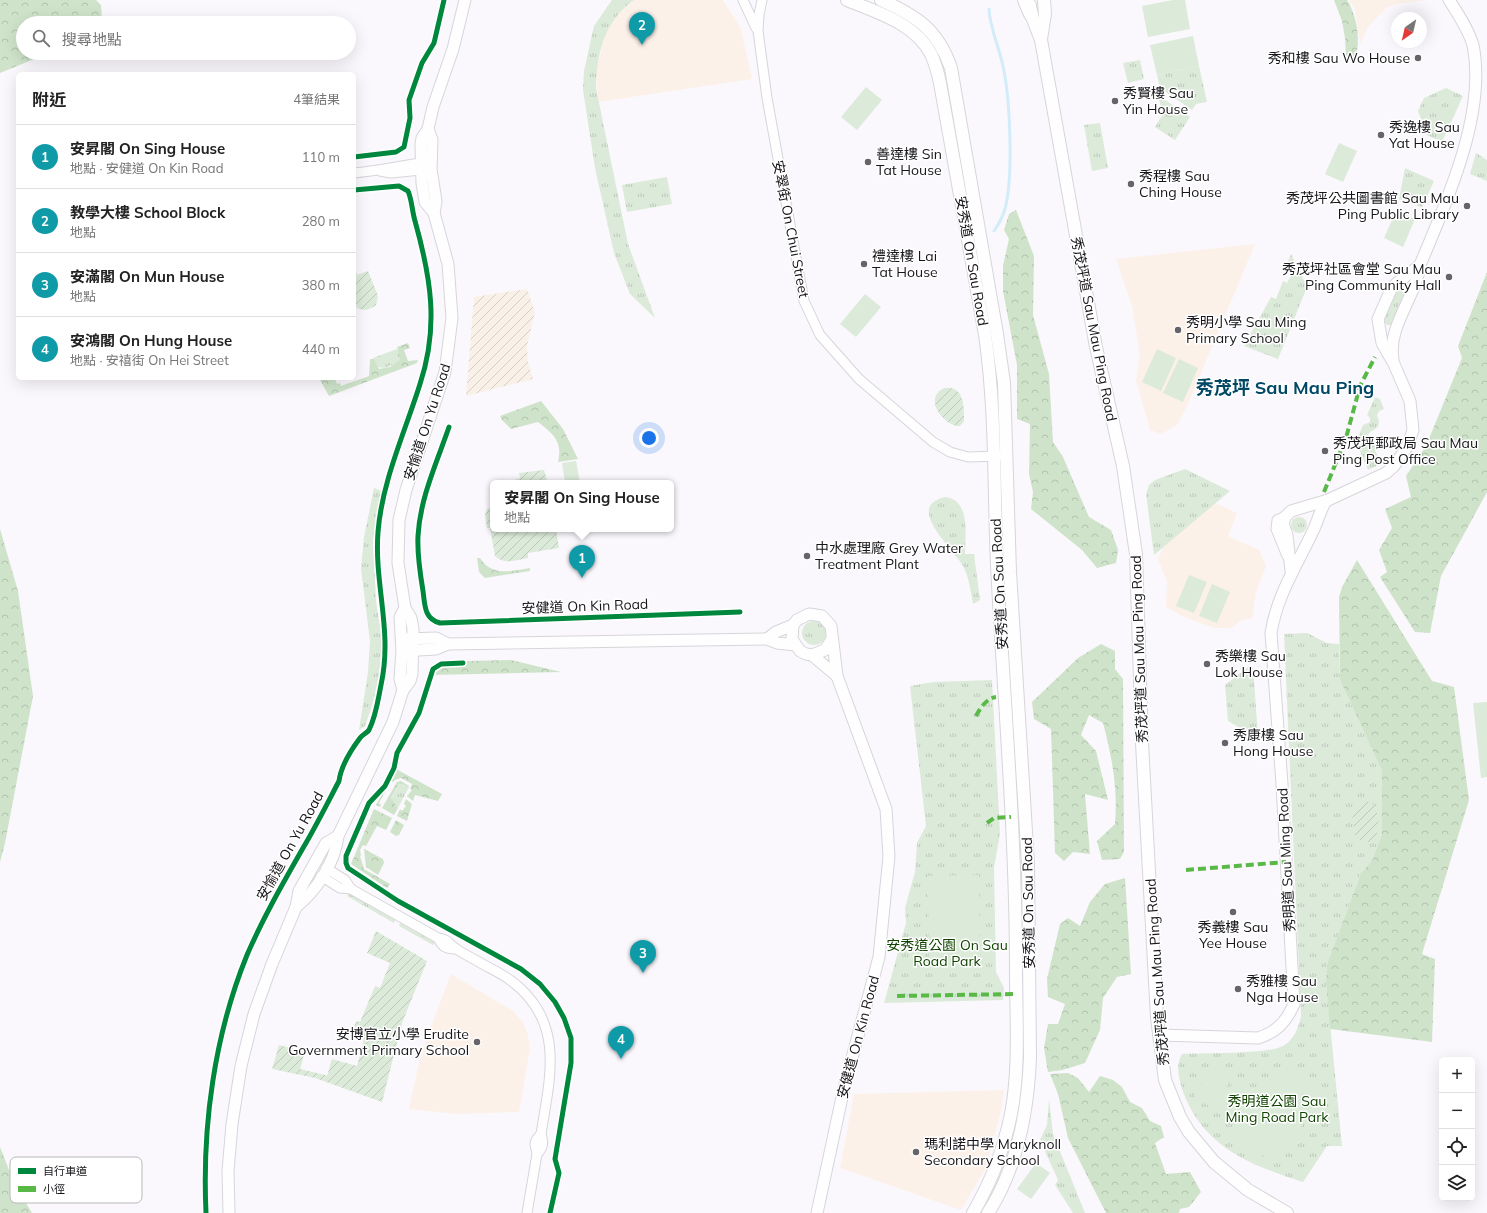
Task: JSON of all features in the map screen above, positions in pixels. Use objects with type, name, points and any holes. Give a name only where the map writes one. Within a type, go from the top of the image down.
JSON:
[{"type":"main road","name":"安秀道 On Sau Road","points":[[847,0],[888,17],[913,32],[925,45],[936,68],[986,340],[991,388],[997,576],[1016,903],[1015,1084],[1003,1148],[990,1181],[973,1213]]},
{"type":"main road","name":"安秀道 On Sau Road","points":[[882,0],[906,12],[925,25],[941,45],[951,68],[997,334],[1004,383],[1010,580],[1028,864],[1030,1057],[1027,1104],[1022,1132],[1006,1179],[988,1213]]},
{"type":"main road","points":[[1026,0],[1030,7]]},
{"type":"main road","name":"秀茂坪道 Sau Mau Ping Road","points":[[1041,40],[1044,0]]},
{"type":"main road","name":"秀茂坪道 Sau Mau Ping Road","points":[[1030,7],[1041,40],[1096,347],[1123,466],[1136,554],[1142,742],[1157,1018],[1165,1080],[1174,1105],[1189,1132],[1214,1162],[1248,1190],[1281,1212]]},
{"type":"street","name":"安愉道 On Yu Road","points":[[296,907],[312,893],[336,849],[338,836],[393,722],[403,690],[410,681],[414,645],[411,618],[405,608],[398,563],[399,520],[406,490],[443,378],[451,336],[450,282],[444,246],[434,213],[425,202],[426,166],[422,138],[428,129],[433,107],[453,49],[465,0]]},
{"type":"street","name":"安翠街 On Chui Street","points":[[743,0],[758,31]]},
{"type":"street","name":"安翠街 On Chui Street","points":[[762,0],[758,31],[767,98],[804,301],[820,335],[859,379],[933,442],[950,452],[968,457],[1007,456]]},
{"type":"street","points":[[1394,364],[1392,350],[1397,326],[1412,295],[1420,265],[1466,156],[1478,103],[1478,74],[1474,47],[1465,25],[1449,0]]},
{"type":"street","points":[[356,174],[379,171],[391,173],[426,166]]},
{"type":"street","points":[[1291,571],[1276,529],[1277,520],[1285,518],[1291,511],[1326,501],[1386,473],[1407,448],[1413,430],[1410,401],[1394,364],[1382,343],[1378,323],[1381,310],[1392,286],[1420,265]]},
{"type":"street","points":[[1395,284],[1403,282],[1408,285],[1412,295]]},
{"type":"street","points":[[1378,323],[1382,329],[1386,330],[1392,330],[1397,326]]},
{"type":"street","name":"秀明道 Sau Ming Road","points":[[1160,1035],[1258,1038],[1269,1034],[1282,1026],[1294,1004],[1282,784],[1271,633],[1274,614],[1291,571],[1326,501]]},
{"type":"street","points":[[1287,535],[1297,540],[1304,540],[1312,530],[1312,515],[1302,509]]},
{"type":"street","name":"秀明道 Sau Ming Road","points":[[1285,518],[1284,528],[1287,535],[1291,571]]},
{"type":"street","name":"安愉道 On Yu Road","points":[[403,690],[400,678],[402,645],[400,618],[405,608]]},
{"type":"street","name":"安健道 On Kin Road","points":[[767,639],[776,632],[793,625],[803,616],[816,614],[828,620],[831,626],[837,676],[886,809],[889,856],[878,957],[844,1088],[817,1213]]},
{"type":"street","points":[[793,625],[791,635],[795,646]]},
{"type":"street","name":"安健道 On Kin Road","points":[[402,645],[414,645],[436,649],[448,644],[767,639],[795,646],[812,655],[837,676]]},
{"type":"street","points":[[812,655],[825,650],[832,639]]},
{"type":"street","name":"安愉道 On Yu Road","points":[[229,1213],[228,1171],[232,1124],[241,1066],[254,1014],[296,907],[299,892],[326,843],[338,836]]},
{"type":"street","points":[[314,866],[324,872],[345,880],[351,889],[438,938],[451,942],[456,949],[511,981],[534,1005],[544,1024],[550,1047],[551,1070],[541,1134],[535,1144],[537,1154],[527,1213]]},
{"type":"shaded area","points":[[634,0],[723,0],[741,29],[752,79],[598,102],[596,73],[605,33],[616,16]]},
{"type":"shaded area","points":[[1349,0],[1427,0],[1396,4],[1386,8],[1368,27],[1360,44],[1355,9]]},
{"type":"shaded area","name":"秀明小學 Sau Ming Primary School","points":[[1255,244],[1188,404],[1177,425],[1161,434],[1150,430],[1136,380],[1140,354],[1132,306],[1116,259]]},
{"type":"shaded area","points":[[527,289],[535,312],[527,346],[528,362],[533,379],[466,396],[474,297]]},
{"type":"shaded area","points":[[1186,490],[1237,513],[1228,536],[1259,550],[1266,566],[1256,592],[1252,618],[1242,620],[1231,628],[1214,628],[1184,617],[1166,607],[1167,582],[1158,559]]},
{"type":"shaded area","name":"安博官立小學 Erudite Government Primary School","points":[[451,974],[513,1011],[523,1022],[528,1035],[530,1049],[519,1112],[457,1114],[409,1109],[419,1063]]},
{"type":"shaded area","name":"瑪利諾中學 Maryknoll Secondary School","points":[[1004,1090],[1000,1115],[985,1169],[961,1210],[840,1168],[854,1094]]},
{"type":"green space","points":[[0,0],[96,0],[101,5],[102,16],[16,16],[16,60],[32,60],[0,73]]},
{"type":"green space","points":[[612,0],[634,0],[624,8],[616,18],[604,39],[598,62],[596,88],[628,244],[655,318],[630,294],[614,253],[595,168],[583,90],[584,71],[594,26]]},
{"type":"green space","points":[[1173,0],[1185,0],[1190,29],[1148,37],[1142,6]]},
{"type":"green space","points":[[1334,0],[1347,0],[1353,12],[1357,27],[1358,42],[1356,55],[1353,57],[1346,56],[1342,21]]},
{"type":"green space","points":[[1193,36],[1199,66],[1157,75],[1150,45]]},
{"type":"green space","points":[[1140,60],[1144,79],[1128,83],[1123,63]]},
{"type":"green space","points":[[1199,66],[1207,102],[1196,104],[1192,110],[1160,88],[1157,75]]},
{"type":"green space","points":[[866,87],[882,100],[857,130],[841,117]]},
{"type":"green space","points":[[1446,88],[1463,96],[1442,142],[1427,135],[1418,111],[1424,98]]},
{"type":"green space","points":[[1158,95],[1190,117],[1175,140],[1155,127],[1163,114]]},
{"type":"green space","points":[[1100,123],[1108,168],[1092,171],[1084,125]]},
{"type":"green space","points":[[1339,143],[1357,151],[1343,182],[1325,174]]},
{"type":"green space","points":[[1476,153],[1487,160],[1487,181],[1470,174]]},
{"type":"green space","points":[[1405,168],[1434,181],[1422,207],[1399,199]]},
{"type":"green space","points":[[667,177],[672,204],[627,212],[622,185]]},
{"type":"green space","points":[[1016,210],[1034,256],[1033,315],[1049,374],[1053,442],[1063,457],[1089,517],[1111,530],[1118,550],[1116,563],[1097,568],[1082,550],[1031,509],[1033,492],[1029,474],[1030,424],[1017,419],[1017,365],[1003,291],[1003,266],[1009,239],[1004,230],[1009,214]]},
{"type":"green space","points":[[1396,211],[1415,219],[1403,247],[1384,238]]},
{"type":"green space","points":[[1291,254],[1307,287],[1278,359],[1244,346],[1271,297],[1276,299],[1283,281],[1287,283],[1292,274],[1285,269]]},
{"type":"green space","points":[[368,271],[378,296],[376,305],[370,309],[359,309],[356,307],[356,272],[357,275]]},
{"type":"green space","points":[[1487,272],[1487,492],[1441,576],[1430,633],[1415,632],[1380,577],[1387,572],[1379,550],[1392,528],[1385,509],[1411,497],[1406,476],[1426,446],[1462,358],[1458,346]]},
{"type":"green space","points":[[1400,287],[1407,293],[1393,325],[1387,325],[1382,319],[1392,291]]},
{"type":"green space","points":[[865,294],[881,307],[856,337],[840,324]]},
{"type":"green space","points":[[408,343],[410,348],[404,350],[408,361],[418,360],[417,363],[329,396],[320,380],[336,380],[337,384],[340,383],[341,386],[369,376],[370,359],[374,359],[379,369],[390,367],[400,360],[397,347]]},
{"type":"green space","points":[[397,349],[401,358],[399,362],[385,368],[377,367],[373,358]]},
{"type":"green space","points":[[1157,349],[1176,358],[1161,391],[1142,382]]},
{"type":"green space","points":[[1179,359],[1198,368],[1183,402],[1163,393]]},
{"type":"green space","points":[[944,388],[956,390],[962,398],[964,421],[960,426],[949,423],[938,412],[935,399],[938,393]]},
{"type":"green space","points":[[1375,397],[1380,399],[1384,409],[1379,411],[1377,415],[1379,421],[1378,427],[1368,435],[1372,442],[1375,441],[1378,448],[1375,450],[1381,464],[1368,470],[1356,442],[1363,425],[1370,422],[1370,418],[1367,415]]},
{"type":"green space","points":[[541,401],[563,429],[578,459],[558,462],[559,449],[556,439],[538,422],[511,429],[500,416]]},
{"type":"green space","points":[[576,461],[579,480],[565,480],[562,463]]},
{"type":"green space","points":[[1185,469],[1230,491],[1154,555],[1146,494],[1149,485],[1155,480]]},
{"type":"green space","points":[[544,470],[547,480],[514,480],[520,478],[519,473]]},
{"type":"green space","points":[[374,488],[381,491],[373,541],[376,601],[382,640],[379,678],[365,726],[359,730],[368,672],[370,641],[361,569],[364,537]]},
{"type":"green space","points":[[945,497],[959,504],[963,511],[966,528],[965,554],[974,554],[980,600],[973,604],[969,581],[964,568],[936,530],[930,519],[929,510],[933,502]]},
{"type":"green space","points":[[490,508],[490,528],[487,528],[485,515],[487,509]]},
{"type":"green space","points":[[1296,517],[1302,517],[1307,522],[1305,531],[1302,533],[1296,533],[1291,528],[1291,522]]},
{"type":"green space","points":[[0,529],[18,591],[33,696],[0,862]]},
{"type":"green space","points":[[491,532],[556,532],[559,548],[528,553],[528,558],[515,561],[502,560],[495,556]]},
{"type":"green space","points":[[477,558],[480,558],[490,568],[496,570],[509,571],[530,568],[530,571],[485,578],[479,572]]},
{"type":"green space","points":[[1357,560],[1432,681],[1454,687],[1469,800],[1422,954],[1435,959],[1432,1042],[1330,1029],[1326,982],[1327,964],[1361,873],[1372,861],[1382,834],[1382,771],[1340,680],[1339,597],[1342,587]]},
{"type":"green space","points":[[1189,575],[1207,582],[1194,613],[1176,606]]},
{"type":"green space","points":[[1212,584],[1230,592],[1217,623],[1199,616]]},
{"type":"green space","points":[[814,621],[823,624],[826,633],[823,642],[814,645],[805,642],[802,633],[805,624]]},
{"type":"green space","name":"秀明道公園 Sau Ming Road Park","points":[[1307,633],[1327,643],[1339,644],[1340,680],[1382,771],[1382,834],[1372,862],[1361,873],[1327,964],[1326,982],[1342,1146],[1327,1146],[1303,1182],[1265,1169],[1248,1161],[1231,1152],[1216,1141],[1203,1127],[1192,1111],[1183,1092],[1178,1068],[1182,1054],[1250,1052],[1275,1049],[1283,1046],[1293,1037],[1299,1025],[1301,1016],[1284,634]]},
{"type":"green space","points":[[1101,644],[1115,651],[1115,669],[1123,679],[1124,852],[1120,859],[1102,860],[1097,841],[1115,824],[1116,798],[1112,761],[1103,723],[1089,715],[1081,735],[1096,751],[1108,800],[1085,794],[1090,854],[1073,852],[1064,861],[1055,853],[1051,729],[1034,719],[1032,702],[1078,658]]},
{"type":"green space","points":[[511,660],[561,672],[432,675],[438,667],[467,665],[467,661]]},
{"type":"green space","points":[[1248,667],[1253,667],[1258,736],[1254,736],[1228,721],[1225,685]]},
{"type":"green space","name":"安秀道公園 On Sau Road Park","points":[[992,680],[1000,834],[994,868],[996,972],[1004,988],[1003,1000],[884,1003],[906,923],[905,908],[915,872],[917,843],[926,826],[910,686],[934,682]]},
{"type":"green space","points":[[1487,702],[1487,777],[1481,778],[1473,703]]},
{"type":"green space","points":[[396,769],[442,794],[438,801],[415,795],[413,801],[407,796],[412,790],[410,789],[412,784],[401,778],[393,782],[391,781],[379,803],[381,805],[380,807],[376,805]]},
{"type":"green space","points":[[401,781],[409,787],[402,784],[398,785],[391,798],[398,808],[394,815],[382,808],[397,782]]},
{"type":"green space","points":[[402,784],[409,787],[398,808],[391,799],[398,785]]},
{"type":"green space","points":[[1362,798],[1376,806],[1379,826],[1377,834],[1370,842],[1361,841],[1355,836],[1352,813]]},
{"type":"green space","points":[[406,799],[412,804],[407,821],[397,816],[400,809],[402,811],[406,806],[404,804]]},
{"type":"green space","points":[[374,809],[392,818],[386,830],[377,826],[366,846],[363,845],[360,850],[360,856],[364,869],[390,884],[387,888],[351,864]]},
{"type":"green space","points":[[396,820],[404,825],[399,835],[396,836],[390,832]]},
{"type":"green space","points":[[364,849],[383,859],[384,863],[378,875],[366,867]]},
{"type":"green space","points":[[979,875],[980,961],[929,961],[928,876]]},
{"type":"green space","points":[[1125,878],[1131,974],[1117,977],[1103,998],[1100,1030],[1085,1063],[1063,1070],[1048,1072],[1044,1048],[1048,1024],[1058,1024],[1065,1004],[1048,997],[1047,979],[1060,924],[1068,918],[1080,926],[1090,902],[1105,884]]},
{"type":"green space","points":[[349,893],[395,920],[394,923],[347,896]]},
{"type":"green space","points":[[400,923],[435,942],[433,945],[399,926]]},
{"type":"green space","points":[[376,931],[427,961],[402,1023],[382,1102],[315,1078],[272,1069],[279,1045],[305,1052],[300,1069],[327,1076],[332,1059],[357,1066],[364,1039],[352,1036],[356,1021],[360,1022],[375,986],[380,988],[390,963],[367,953]]},
{"type":"green space","points":[[1216,1065],[1233,1077],[1212,1108],[1194,1096]]},
{"type":"green space","points":[[1281,1066],[1323,1095],[1275,1164],[1233,1135]]},
{"type":"green space","points":[[1068,1073],[1078,1078],[1089,1092],[1100,1076],[1113,1080],[1122,1087],[1130,1102],[1142,1108],[1150,1121],[1161,1126],[1164,1137],[1155,1143],[1166,1174],[1190,1172],[1201,1192],[1189,1207],[1180,1209],[1179,1213],[1106,1213],[1068,1138],[1058,1094],[1050,1074]]},
{"type":"green space","points":[[1236,1079],[1254,1091],[1232,1122],[1214,1110]]},
{"type":"green space","points":[[1049,1099],[1053,1134],[1085,1213],[1073,1213],[1055,1185],[1058,1180],[1040,1140],[1047,1125]]},
{"type":"green space","points":[[0,1147],[10,1172],[10,1203],[26,1203],[32,1213],[0,1213]]},
{"type":"green space","points":[[1036,1163],[1050,1173],[1031,1199],[1017,1189]]},
{"type":"waterway","points":[[989,9],[991,25],[1004,71],[1008,102],[1010,142],[1007,199],[1002,217],[994,231]]},
{"type":"marked path","points":[[1324,492],[1346,438],[1360,386],[1375,357]]},
{"type":"marked path","points":[[976,716],[987,701],[996,697]]},
{"type":"marked path","points":[[987,823],[994,818],[1011,817]]},
{"type":"marked path","points":[[1186,870],[1286,862]]},
{"type":"marked path","points":[[897,996],[1016,994]]},
{"type":"cycle path","points":[[356,157],[396,152],[404,147],[410,118],[409,100],[422,63],[434,43],[444,0]]},
{"type":"cycle path","points":[[206,1213],[206,1148],[213,1082],[218,1050],[226,1017],[236,986],[247,955],[260,928],[339,781],[347,758],[360,738],[369,730],[376,708],[384,665],[384,627],[377,552],[380,513],[389,475],[426,363],[431,322],[431,302],[421,242],[408,191],[399,186],[356,190]]},
{"type":"cycle path","points":[[449,427],[434,467],[419,522],[418,550],[425,606],[428,615],[435,621],[440,623],[740,612]]},
{"type":"cycle path","points":[[463,663],[441,664],[433,669],[419,713],[397,753],[394,768],[385,786],[369,803],[346,856],[346,863],[348,868],[398,901],[521,969],[540,984],[555,1002],[564,1018],[571,1038],[571,1063],[555,1159],[559,1173],[550,1213]]},
{"type":"place","name":"教學大樓 School Block","points":[[642,45]]},
{"type":"place","name":"秀和樓 Sau Wo House","points":[[1418,58]]},
{"type":"place","name":"秀賢樓 Sau Yin House","points":[[1115,101]]},
{"type":"place","name":"秀逸樓 Sau Yat House","points":[[1381,135]]},
{"type":"place","name":"善達樓 Sin Tat House","points":[[868,162]]},
{"type":"place","name":"秀程樓 Sau Ching House","points":[[1131,184]]},
{"type":"place","name":"秀茂坪公共圖書館 Sau Mau Ping Public Library","points":[[1467,206]]},
{"type":"place","name":"禮達樓 Lai Tat House","points":[[864,264]]},
{"type":"place","name":"秀茂坪社區會堂 Sau Mau Ping Community Hall","points":[[1449,277]]},
{"type":"place","name":"秀明小學 Sau Ming Primary School","points":[[1178,330]]},
{"type":"place","name":"秀茂坪郵政局 Sau Mau Ping Post Office","points":[[1325,451]]},
{"type":"place","name":"中水處理廠 Grey Water Treatment Plant","points":[[807,556]]},
{"type":"place","name":"安昇閣 On Sing House","points":[[582,578]]},
{"type":"place","name":"秀樂樓 Sau Lok House","points":[[1207,664]]},
{"type":"place","name":"秀康樓 Sau Hong House","points":[[1225,743]]},
{"type":"place","name":"秀義樓 Sau Yee House","points":[[1233,912]]},
{"type":"place","name":"安滿閣 On Mun House","points":[[643,973]]},
{"type":"place","name":"秀雅樓 Sau Nga House","points":[[1238,989]]},
{"type":"place","name":"安博官立小學 Erudite Government Primary School","points":[[477,1042]]},
{"type":"place","name":"安鴻閣 On Hung House","points":[[621,1059]]},
{"type":"place","name":"瑪利諾中學 Maryknoll Secondary School","points":[[916,1152]]},
{"type":"district","name":"秀茂坪 Sau Mau Ping","points":[[1285,388]]}]
